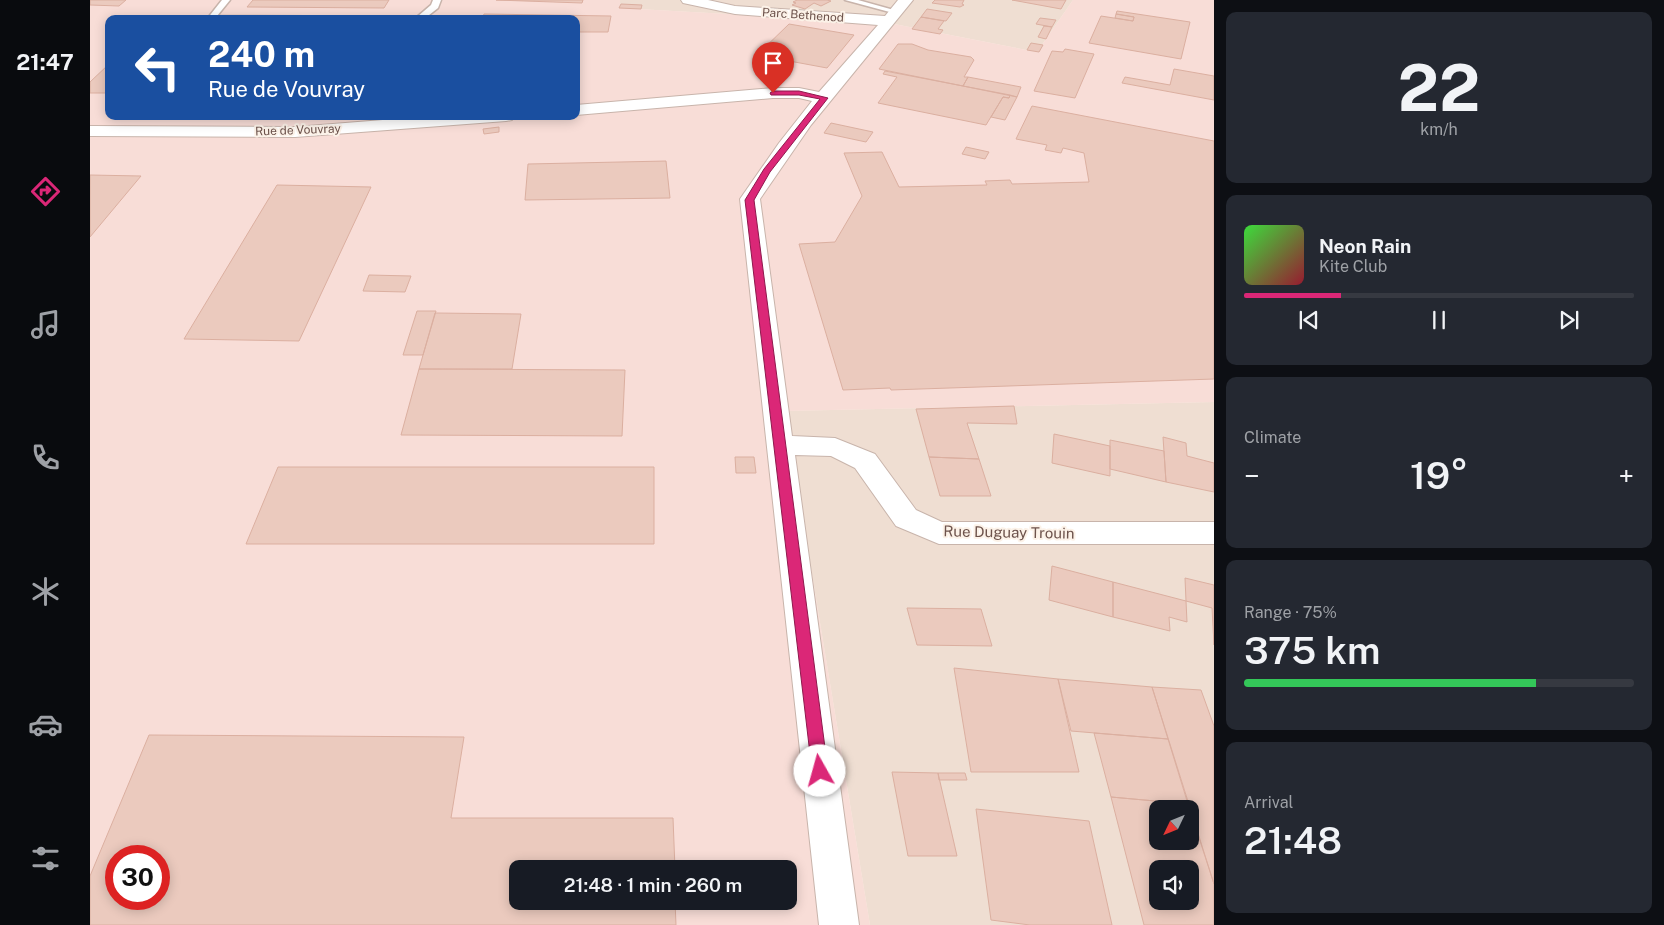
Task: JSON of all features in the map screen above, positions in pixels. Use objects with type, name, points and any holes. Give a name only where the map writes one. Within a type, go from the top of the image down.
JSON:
[{"type":"street","name":"Parc Bethenod","points":[[688,0],[735,10],[897,11]]},
{"type":"street","points":[[839,925],[750,200],[767,171],[897,11]]},
{"type":"street","points":[[580,110],[726,98],[769,104],[819,105]]},
{"type":"street","name":"Rue de Vouvray","points":[[90,131],[295,132],[365,122],[410,120]]},
{"type":"street","name":"Rue Duguay Trouin","points":[[779,445],[835,447],[865,461],[906,518],[939,533],[1214,533]]},
{"type":"lane","points":[[214,15],[226,0]]},
{"type":"lane","points":[[423,15],[435,6],[437,0]]},
{"type":"lane","points":[[850,0],[897,11]]},
{"type":"shaded area","points":[[90,0],[620,0],[620,8],[889,23],[1037,52],[1073,0],[1214,0],[1214,402],[785,411],[870,925],[90,925]]},
{"type":"shaded area","points":[[620,0],[1073,0],[1037,52],[889,23],[619,8]]},
{"type":"shaded area","points":[[1214,402],[1214,925],[870,925],[785,411]]},
{"type":"building","points":[[90,0],[126,0],[119,6],[90,5]]},
{"type":"building","points":[[253,0],[389,0],[384,8],[247,7]]},
{"type":"building","points":[[496,0],[583,0],[582,3]]},
{"type":"building","points":[[797,0],[831,1],[821,6],[814,3],[805,9],[792,5]]},
{"type":"building","points":[[935,0],[964,0],[962,4],[964,5],[960,7],[932,3]]},
{"type":"building","points":[[1012,0],[1066,0],[1061,9]]},
{"type":"building","points":[[621,4],[642,5],[641,9],[619,8]]},
{"type":"building","points":[[927,9],[952,13],[946,21],[921,17]]},
{"type":"building","points":[[1117,11],[1190,22],[1181,59],[1089,43],[1101,16],[1133,21],[1134,17],[1116,14]]},
{"type":"building","points":[[484,14],[548,15],[484,15]]},
{"type":"building","points":[[1116,14],[1134,17],[1133,21],[1115,18]]},
{"type":"building","points":[[580,16],[611,16],[608,32],[580,32]]},
{"type":"building","points":[[921,17],[944,21],[938,29],[943,30],[940,34],[912,29]]},
{"type":"building","points":[[1040,18],[1056,20],[1052,27],[1036,24]]},
{"type":"building","points":[[789,24],[854,35],[827,68],[757,55]]},
{"type":"building","points":[[1044,26],[1052,27],[1046,39],[1038,37]]},
{"type":"building","points":[[1031,43],[1043,45],[1039,52],[1027,50]]},
{"type":"building","points":[[898,44],[912,44],[928,50],[971,57],[974,60],[964,77],[968,77],[963,86],[879,69]]},
{"type":"building","points":[[1065,49],[1094,54],[1075,98],[1034,91],[1052,51],[1063,52]]},
{"type":"building","points":[[105,68],[105,93],[90,93],[90,82]]},
{"type":"building","points":[[1174,69],[1214,76],[1214,100],[1122,83],[1125,77],[1170,85]]},
{"type":"building","points":[[885,71],[1010,95],[1009,98],[1003,97],[986,125],[878,103],[897,77],[883,74]]},
{"type":"building","points":[[968,77],[1021,87],[1017,97],[963,86]]},
{"type":"building","points":[[1010,95],[1017,97],[1005,120],[991,117],[1003,97],[1009,98]]},
{"type":"building","points":[[1032,106],[1214,141],[1214,379],[843,390],[799,244],[835,242],[862,196],[844,153],[882,152],[899,187],[987,185],[985,181],[1010,180],[1012,184],[1089,182],[1084,153],[1063,148],[1061,153],[1045,150],[1047,145],[1016,139]]},
{"type":"building","points":[[831,123],[873,132],[866,142],[824,133]]},
{"type":"building","points":[[499,127],[499,132],[484,134],[483,129]]},
{"type":"building","points":[[966,147],[989,152],[985,159],[962,154]]},
{"type":"building","points":[[666,161],[670,198],[525,200],[528,164]]},
{"type":"building","points":[[90,175],[141,176],[90,237]]},
{"type":"building","points":[[277,185],[371,187],[299,341],[184,339]]},
{"type":"building","points":[[369,275],[411,276],[405,292],[363,291]]},
{"type":"building","points":[[417,311],[436,311],[423,355],[403,355]]},
{"type":"building","points":[[435,313],[521,314],[512,369],[419,369]]},
{"type":"building","points":[[419,369],[625,370],[622,436],[401,435]]},
{"type":"building","points":[[1014,406],[1017,424],[967,423],[979,459],[929,457],[916,409]]},
{"type":"building","points":[[1054,434],[1110,446],[1110,476],[1052,463]]},
{"type":"building","points":[[1163,437],[1186,443],[1187,456],[1214,463],[1214,492],[1166,482]]},
{"type":"building","points":[[1110,440],[1164,451],[1166,482],[1110,469]]},
{"type":"building","points":[[735,457],[754,457],[756,473],[736,473]]},
{"type":"building","points":[[929,457],[979,459],[991,496],[940,496]]},
{"type":"building","points":[[278,467],[654,467],[654,544],[246,544]]},
{"type":"building","points":[[1052,566],[1113,582],[1113,617],[1049,600]]},
{"type":"building","points":[[1185,578],[1214,585],[1214,645],[1212,608],[1186,601]]},
{"type":"building","points":[[1113,582],[1186,601],[1187,622],[1169,617],[1170,631],[1113,617]]},
{"type":"building","points":[[907,608],[981,609],[992,646],[917,645]]},
{"type":"building","points":[[954,668],[1058,679],[1079,772],[971,772]]},
{"type":"building","points":[[1058,679],[1152,687],[1168,739],[1071,731]]},
{"type":"building","points":[[1152,687],[1201,690],[1214,726],[1214,884],[1199,836],[1199,800],[1188,800]]},
{"type":"building","points":[[1094,733],[1168,739],[1187,800],[1149,800],[1111,797]]},
{"type":"building","points":[[149,735],[464,737],[451,818],[673,818],[675,860],[509,860],[509,910],[675,910],[676,925],[90,925],[90,876]]},
{"type":"building","points":[[892,772],[938,773],[957,856],[908,856]]},
{"type":"building","points":[[938,773],[965,773],[967,780],[939,780]]},
{"type":"building","points":[[1111,797],[1149,800],[1149,850],[1199,850],[1199,838],[1214,884],[1214,925],[1144,925]]},
{"type":"building","points":[[976,809],[1089,821],[1112,925],[1030,925],[991,920]]},
{"type":"route","points":[[773,93],[799,93],[824,98],[767,171],[750,200],[820,771]]}]
